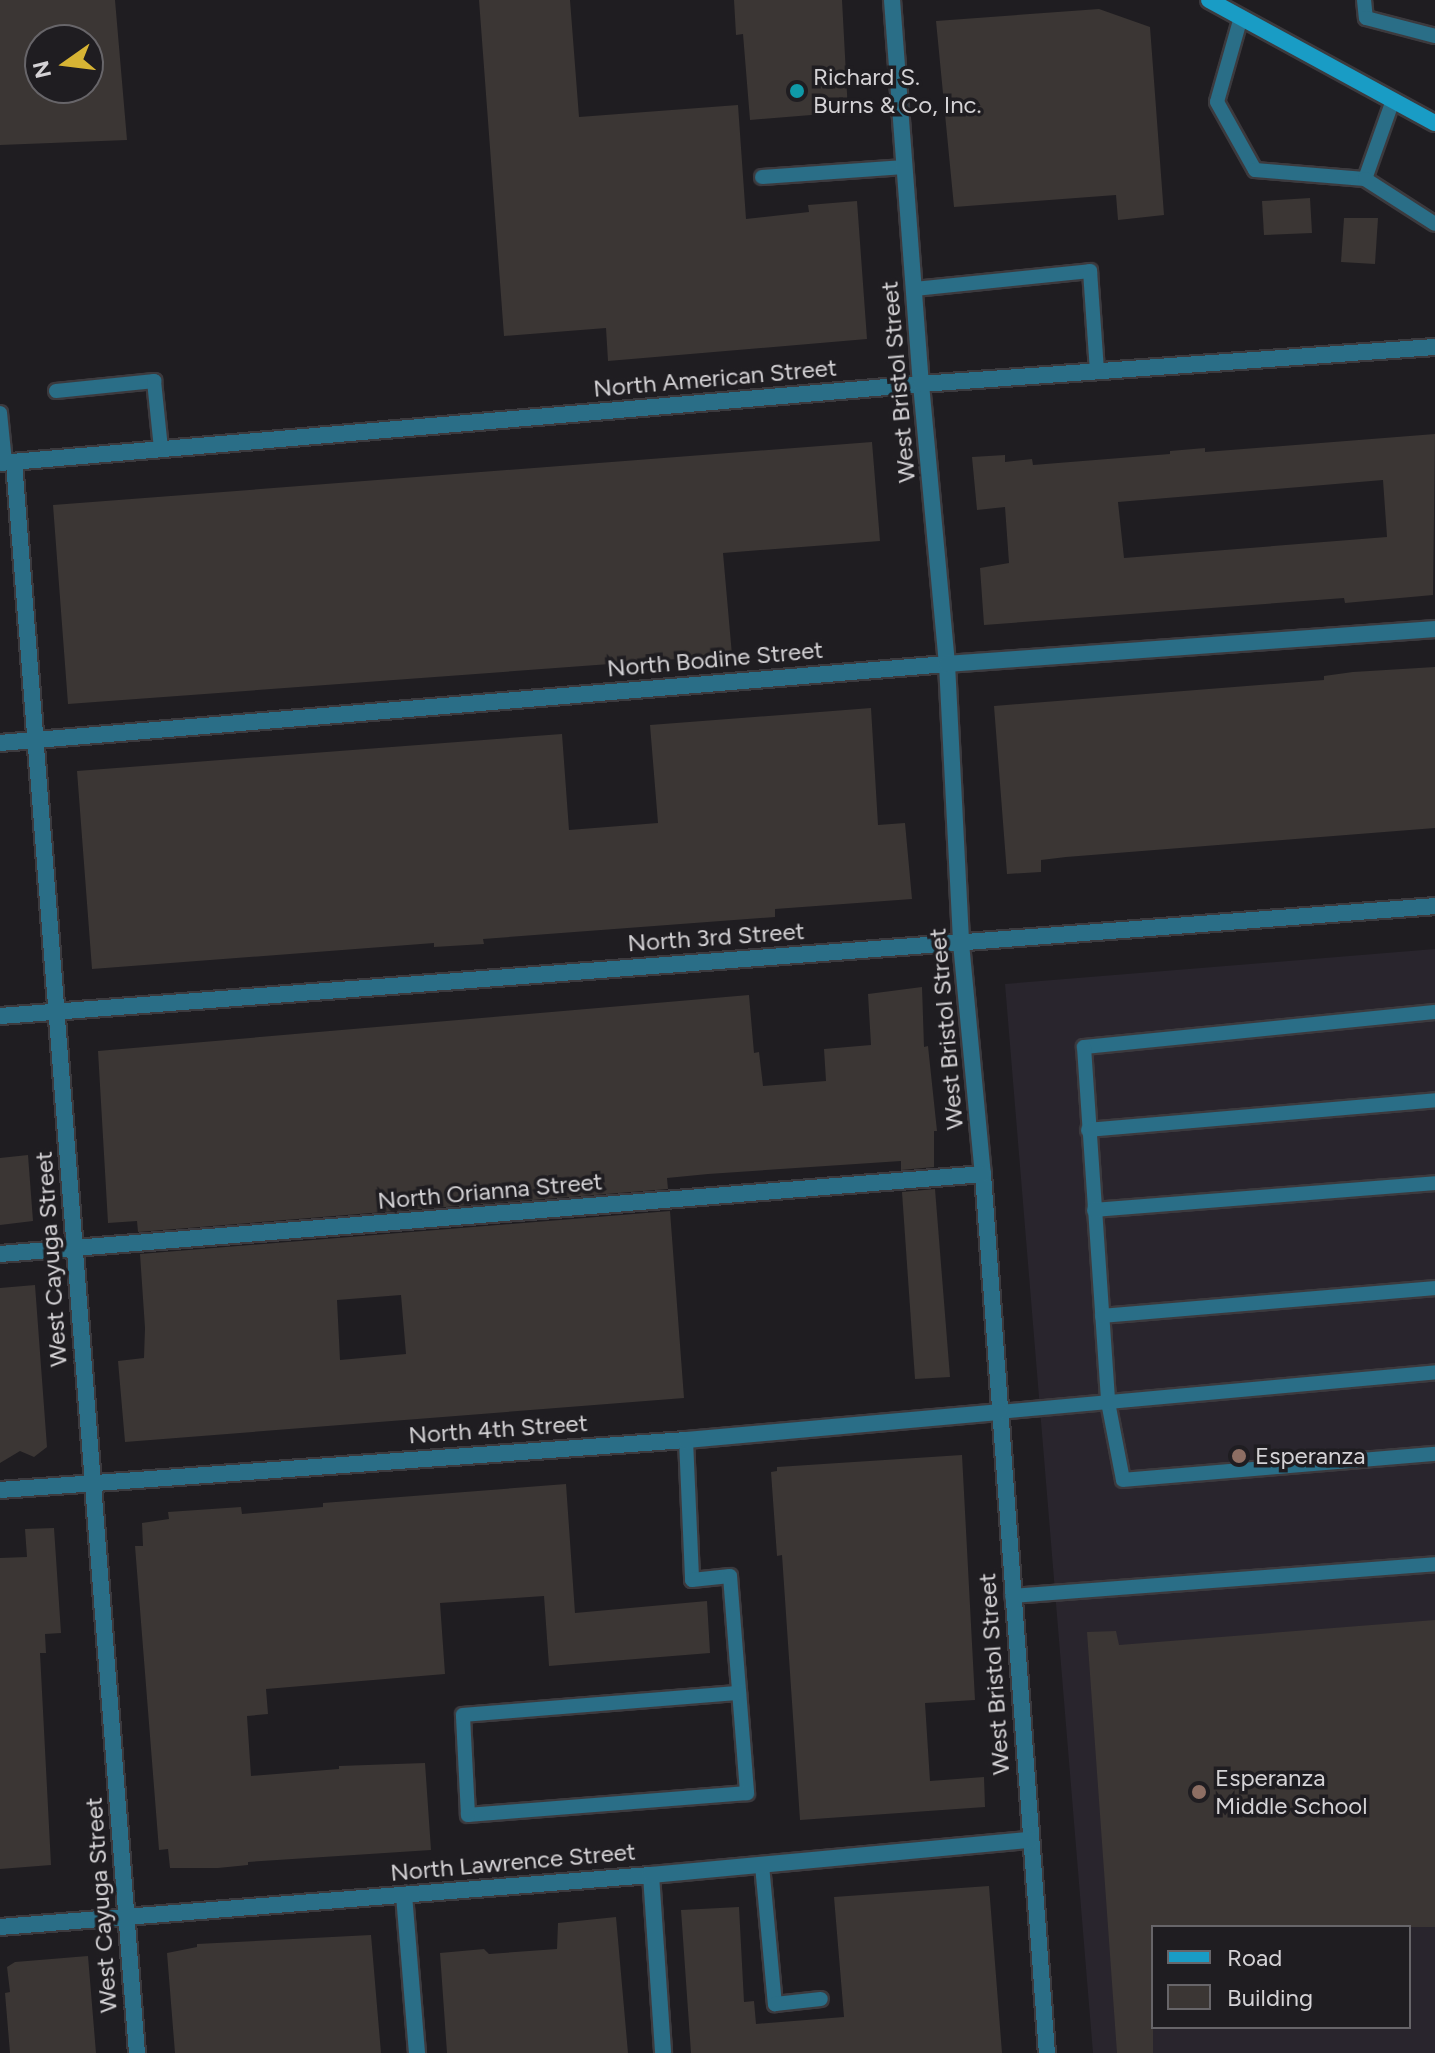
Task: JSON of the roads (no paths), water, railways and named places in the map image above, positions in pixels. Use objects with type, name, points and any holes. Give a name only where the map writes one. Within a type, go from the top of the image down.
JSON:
[{"type":"street","name":"West Bristol Street","points":[[892,0],[921,384],[947,664],[961,943],[983,1174],[1047,2053]]},
{"type":"street","points":[[1209,0],[1435,123]]},
{"type":"street","name":"North American Street","points":[[6,462],[921,384],[1435,347]]},
{"type":"street","name":"West Cayuga Street","points":[[6,462],[36,740],[137,2053]]},
{"type":"street","name":"North Bodine Street","points":[[0,743],[947,664],[1435,629]]},
{"type":"street","name":"North 3rd Street","points":[[0,1016],[1435,906]]},
{"type":"street","name":"North Orianna Street","points":[[0,1254],[983,1174]]},
{"type":"street","name":"North 4th Street","points":[[0,1490],[686,1440],[999,1412]]},
{"type":"street","name":"North Lawrence Street","points":[[0,1927],[651,1875],[1030,1840]]},
{"type":"street","points":[[651,1875],[663,2053]]},
{"type":"street","points":[[404,1895],[417,2053]]},
{"type":"lane","points":[[1364,0],[1366,18],[1435,36]]},
{"type":"lane","points":[[1241,17],[1217,102],[1255,170],[1365,179],[1435,224]]},
{"type":"lane","points":[[1365,179],[1393,100]]},
{"type":"lane","points":[[762,177],[905,167]]},
{"type":"lane","points":[[914,289],[1090,271],[1097,371]]},
{"type":"lane","points":[[56,391],[154,381],[161,449]]},
{"type":"lane","points":[[0,413],[6,462]]},
{"type":"lane","points":[[1435,1012],[1084,1047],[1108,1402],[1123,1480],[1435,1454]]},
{"type":"lane","points":[[1088,1130],[1435,1100]]},
{"type":"lane","points":[[1094,1210],[1435,1183]]},
{"type":"lane","points":[[1102,1316],[1435,1288]]},
{"type":"lane","points":[[999,1412],[1435,1372]]},
{"type":"lane","points":[[686,1440],[692,1580],[730,1576],[747,1793],[468,1815],[463,1715],[739,1693]]},
{"type":"lane","points":[[1012,1596],[1435,1564]]},
{"type":"lane","points":[[762,1865],[775,2004],[821,1999]]},
{"type":"place","name":"Richard S. Burns & Co, Inc.","points":[[797,91]]},
{"type":"place","name":"Esperanza","points":[[1239,1456]]},
{"type":"place","name":"Esperanza Middle School","points":[[1199,1792]]}]
